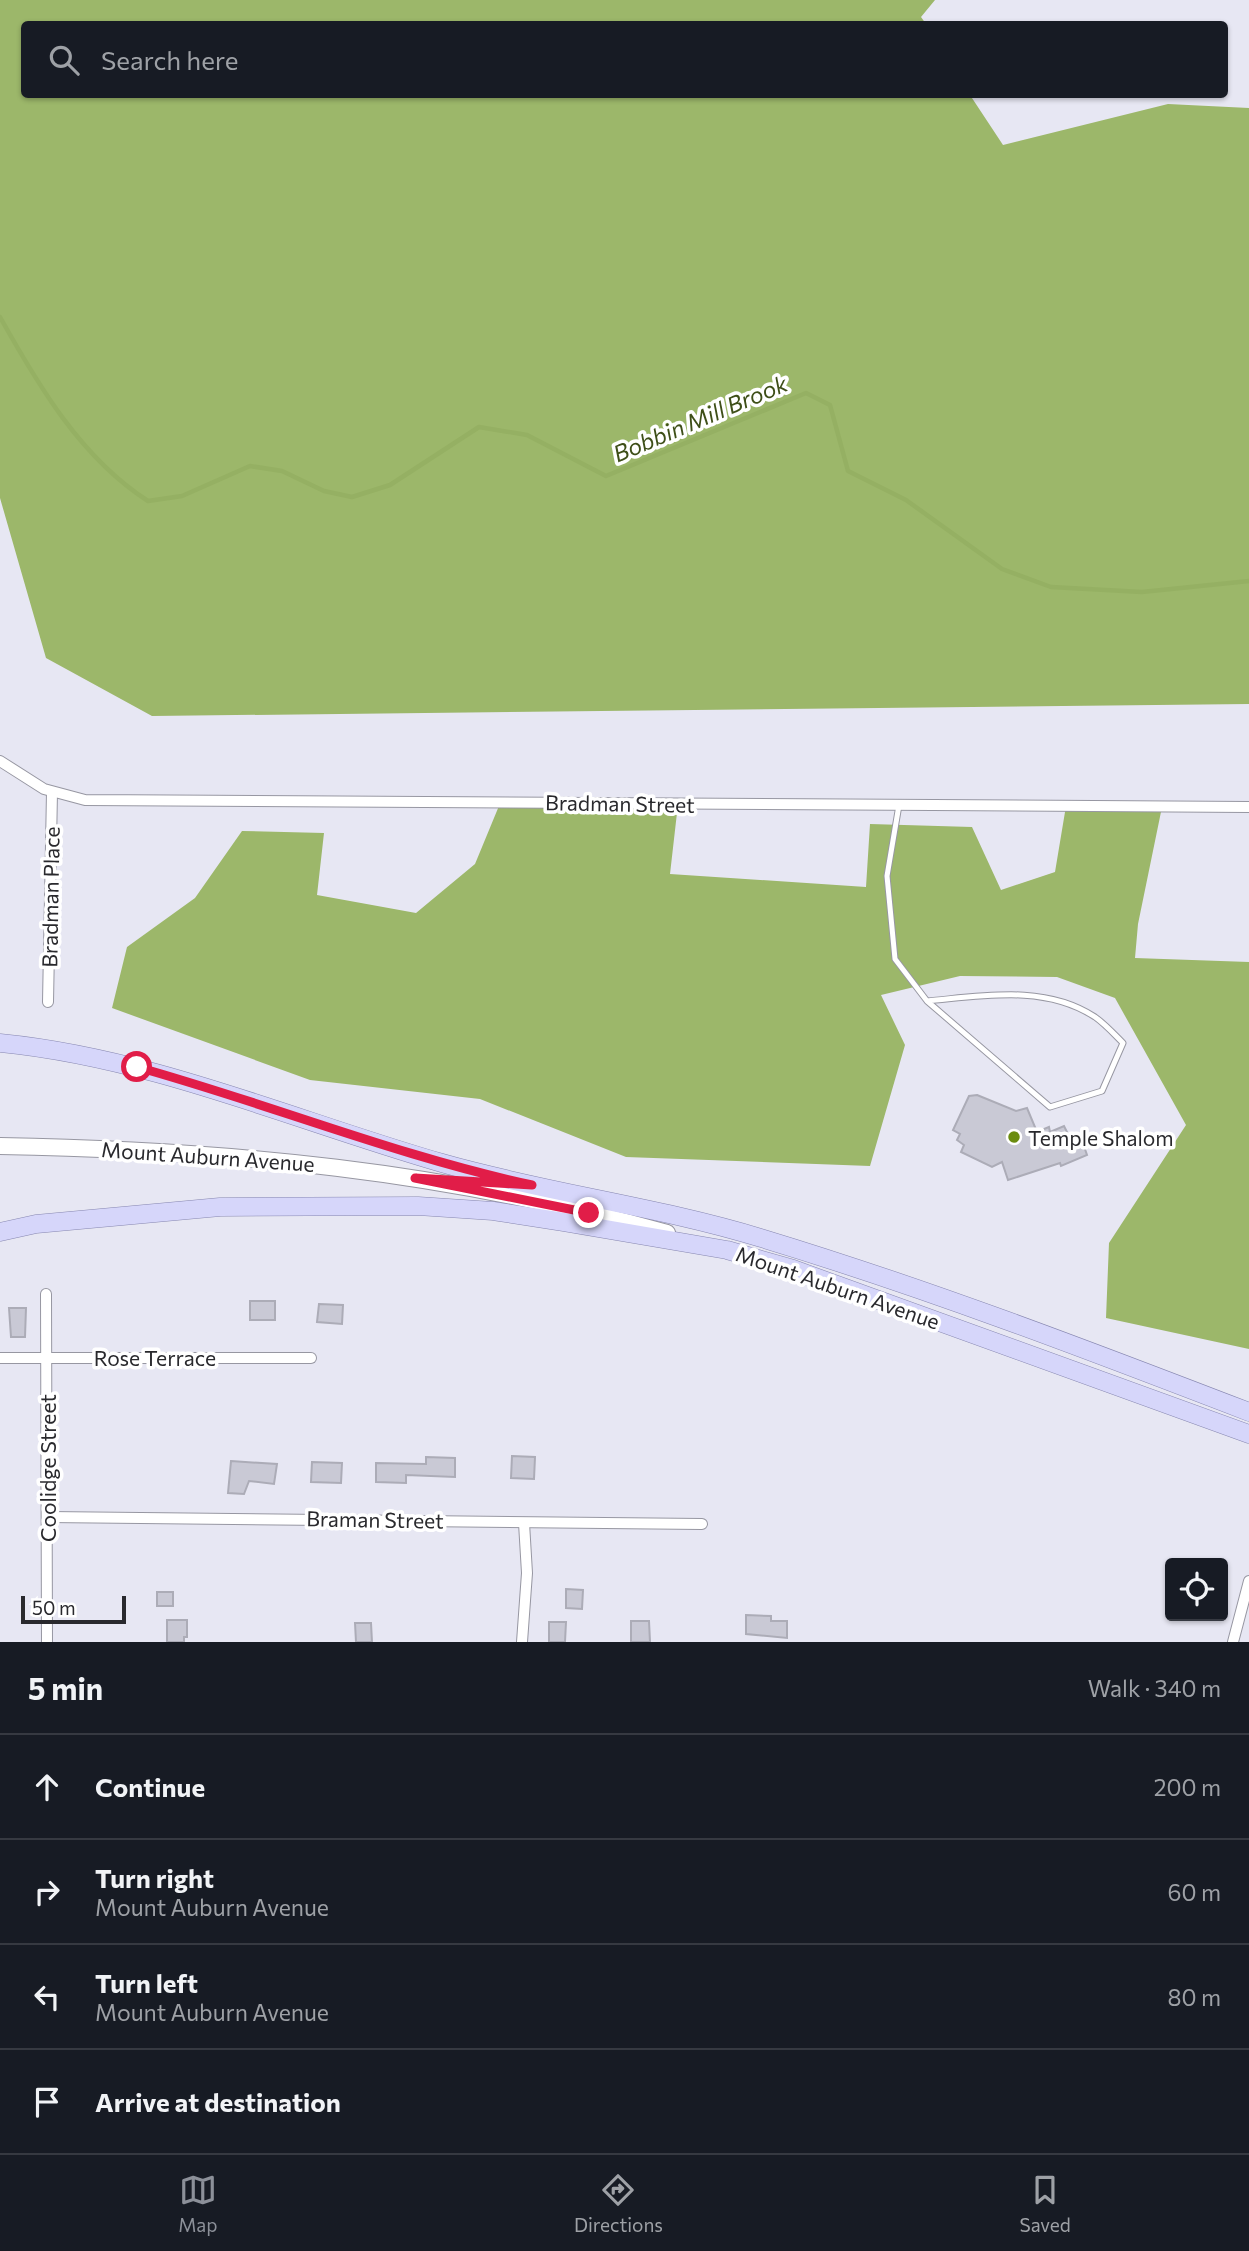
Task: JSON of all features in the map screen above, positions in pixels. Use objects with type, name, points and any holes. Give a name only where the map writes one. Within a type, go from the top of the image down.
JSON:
[{"type":"main road","points":[[0,1042],[137,1067],[345,1135],[477,1173],[532,1185]]},
{"type":"main road","name":"Mount Auburn Avenue","points":[[0,1146],[149,1150],[276,1159],[415,1178],[589,1213],[727,1250],[874,1297],[1249,1434]]},
{"type":"main road","name":"Mount Auburn Avenue","points":[[415,1178],[532,1185],[640,1207],[760,1237],[901,1284],[1244,1410]]},
{"type":"main road","points":[[0,1232],[36,1224],[167,1210],[284,1205],[391,1206],[493,1212],[727,1250]]},
{"type":"street","name":"Bradman Street","points":[[0,761],[52,792],[85,800],[1249,807]]},
{"type":"street","name":"Bradman Place","points":[[48,1002],[52,792]]},
{"type":"street","name":"Coolidge Street","points":[[46,1294],[47,1642]]},
{"type":"street","name":"Rose Terrace","points":[[0,1359],[311,1358]]},
{"type":"street","name":"Braman Street","points":[[47,1517],[225,1516],[702,1524]]},
{"type":"street","points":[[522,1642],[527,1573],[524,1523]]},
{"type":"street","points":[[1233,1642],[1249,1581]]},
{"type":"lane","points":[[899,805],[887,876],[895,959],[927,1001],[1050,1107],[1102,1091],[1123,1043],[1094,1017],[1042,995],[990,995],[927,1001]]},
{"type":"green space","points":[[0,0],[935,0],[921,17],[924,21],[21,21],[21,98],[972,98],[1003,145],[1168,104],[1249,108],[1249,704],[152,716],[46,658],[0,498]]},
{"type":"green space","points":[[501,801],[678,804],[670,874],[866,887],[870,824],[972,827],[1001,890],[1055,872],[1066,806],[1162,807],[1138,924],[1135,958],[1249,962],[1249,1349],[1106,1318],[1109,1243],[1186,1125],[1115,998],[1057,977],[960,976],[881,995],[905,1045],[870,1166],[626,1157],[480,1099],[310,1080],[112,1008],[127,947],[195,898],[242,831],[324,833],[317,895],[416,913],[475,864]]},
{"type":"building","name":"Temple Shalom","points":[[977,1095],[1016,1111],[1027,1108],[1037,1132],[1049,1127],[1050,1132],[1064,1126],[1070,1138],[1080,1135],[1087,1155],[1061,1166],[1060,1163],[1008,1180],[1002,1162],[992,1167],[961,1152],[964,1145],[957,1140],[960,1134],[953,1130],[969,1096]]},
{"type":"building","points":[[250,1301],[275,1301],[275,1320],[250,1320]]},
{"type":"building","points":[[319,1304],[343,1305],[342,1324],[317,1322]]},
{"type":"building","points":[[9,1308],[26,1308],[25,1337],[11,1337]]},
{"type":"building","points":[[512,1456],[535,1457],[534,1479],[511,1478]]},
{"type":"building","points":[[426,1457],[455,1458],[455,1477],[406,1475],[406,1483],[376,1482],[376,1463],[426,1464]]},
{"type":"building","points":[[231,1461],[277,1464],[274,1484],[249,1481],[244,1494],[228,1493]]},
{"type":"building","points":[[312,1462],[342,1463],[341,1483],[311,1482]]},
{"type":"building","points":[[566,1589],[583,1590],[582,1609],[566,1608]]},
{"type":"building","points":[[157,1592],[173,1592],[173,1606],[157,1606]]},
{"type":"building","points":[[746,1615],[771,1616],[771,1621],[787,1621],[787,1638],[746,1634]]},
{"type":"building","points":[[167,1620],[187,1620],[187,1637],[184,1637],[184,1642],[167,1642]]},
{"type":"building","points":[[631,1621],[649,1621],[650,1642],[631,1642]]},
{"type":"building","points":[[549,1622],[566,1622],[565,1642],[549,1642]]},
{"type":"building","points":[[355,1623],[371,1623],[372,1642],[356,1642]]},
{"type":"waterway","name":"Bobbin Mill Brook","points":[[0,317],[46,394],[82,442],[124,484],[148,501],[182,496],[250,466],[282,471],[324,491],[352,497],[390,485],[479,427],[527,435],[606,476],[806,393],[830,405],[848,471],[906,500],[1002,569],[1051,587],[1142,592],[1249,581]]},
{"type":"place","name":"Temple Shalom","points":[[1014,1137]]},
{"type":"route","points":[[137,1067],[187,1081],[345,1135],[477,1173],[532,1185],[415,1178],[589,1213]]}]
